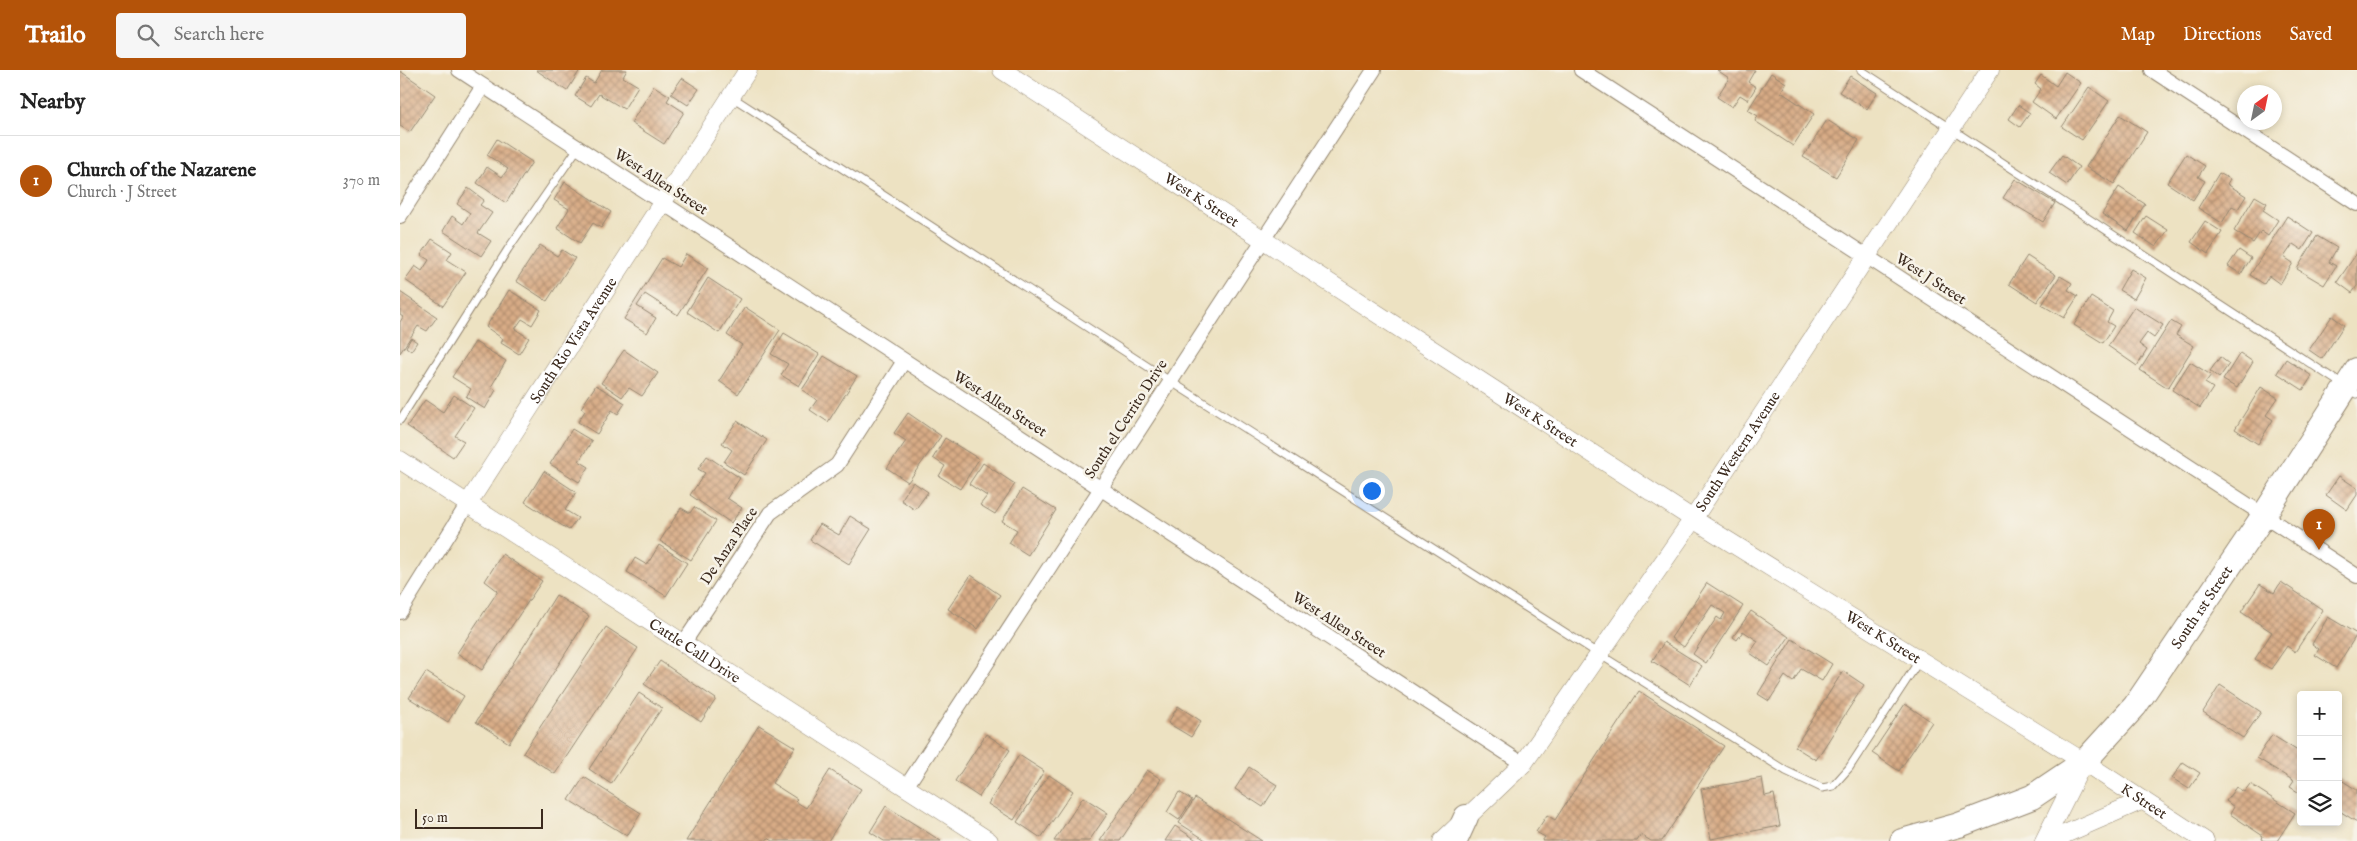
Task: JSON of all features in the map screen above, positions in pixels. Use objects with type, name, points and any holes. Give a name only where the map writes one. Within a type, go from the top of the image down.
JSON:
[{"type":"highway","name":"South 1st Street","points":[[2084,762],[2135,706],[2353,384]]},
{"type":"highway","points":[[1902,841],[1933,837],[2032,797],[2084,762]]},
{"type":"highway","points":[[1455,841],[1466,817]]},
{"type":"street","name":"West Allen Street","points":[[459,70],[1522,764]]},
{"type":"street","name":"South Rio Vista Avenue","points":[[400,612],[748,70]]},
{"type":"street","name":"West K Street","points":[[1002,70],[1693,519],[2084,762]]},
{"type":"street","name":"South el Cerrito Drive","points":[[906,787],[1374,70]]},
{"type":"street","name":"West J Street","points":[[1581,70],[2357,576]]},
{"type":"street","name":"South Western Avenue","points":[[1442,841],[1522,764],[1693,519],[1990,70]]},
{"type":"street","points":[[2152,70],[2357,204]]},
{"type":"street","points":[[400,216],[483,86]]},
{"type":"street","name":"De Anza Place","points":[[683,644],[770,513],[837,465],[904,360]]},
{"type":"street","name":"Cattle Call Drive","points":[[400,460],[989,841]]},
{"type":"street","name":"K Street","points":[[2084,762],[2205,841]]},
{"type":"street","name":"South 1st Street","points":[[2044,841],[2084,762]]},
{"type":"street","points":[[2058,841],[2064,834],[2143,800]]},
{"type":"street","name":"South Western Avenue","points":[[1426,841],[1466,817]]},
{"type":"lane","points":[[1861,70],[2353,384]]},
{"type":"lane","points":[[732,96],[1170,381],[1786,771],[1822,788],[1833,786],[1849,768],[1919,660]]},
{"type":"lane","points":[[400,420],[508,249],[578,148]]},
{"type":"building","points":[[536,70],[580,70],[567,91]]},
{"type":"building","points":[[602,70],[627,70],[623,77],[638,86],[624,109],[599,94],[591,106],[575,96],[586,78],[594,83]]},
{"type":"building","points":[[1717,70],[1755,70],[1748,82],[1756,87],[1748,100],[1740,95],[1732,107],[1717,97],[1729,78]]},
{"type":"building","points":[[400,71],[435,95],[410,132],[400,126]]},
{"type":"building","points":[[2065,72],[2081,83],[2056,119],[2032,102],[2041,89],[2035,84],[2041,75],[2056,86]]},
{"type":"building","points":[[1771,73],[1786,83],[1781,92],[1814,114],[1793,146],[1755,121],[1758,116],[1748,110]]},
{"type":"building","points":[[1850,76],[1877,93],[1867,109],[1839,92]]},
{"type":"building","points":[[682,78],[699,89],[688,105],[671,94]]},
{"type":"building","points":[[654,86],[670,96],[667,101],[684,112],[664,144],[631,123]]},
{"type":"building","points":[[2089,87],[2109,101],[2082,140],[2062,127]]},
{"type":"building","points":[[2018,105],[2030,113],[2020,127],[2009,119]]},
{"type":"building","points":[[2120,115],[2147,132],[2114,184],[2086,167]]},
{"type":"building","points":[[1827,120],[1859,140],[1836,177],[1803,157]]},
{"type":"building","points":[[497,139],[532,162],[506,203],[477,183],[487,167],[502,177],[508,169],[487,155]]},
{"type":"building","points":[[2186,154],[2205,166],[2198,177],[2205,181],[2193,200],[2167,183]]},
{"type":"building","points":[[2062,155],[2079,167],[2067,185],[2049,173]]},
{"type":"building","points":[[2219,173],[2230,179],[2227,184],[2246,196],[2238,209],[2232,206],[2222,223],[2198,208]]},
{"type":"building","points":[[2015,179],[2055,203],[2043,222],[2003,198]]},
{"type":"building","points":[[565,182],[611,212],[601,228],[593,223],[580,243],[557,228],[569,209],[554,200]]},
{"type":"building","points":[[2119,187],[2145,204],[2128,231],[2102,214]]},
{"type":"building","points":[[468,188],[484,200],[480,205],[492,213],[478,233],[491,241],[481,256],[443,231],[452,216],[463,224],[470,213],[457,204]]},
{"type":"building","points":[[2255,196],[2267,203],[2263,210],[2278,220],[2268,236],[2261,231],[2253,243],[2234,231]]},
{"type":"building","points":[[2146,216],[2168,230],[2156,247],[2135,233]]},
{"type":"building","points":[[2287,216],[2313,233],[2302,250],[2293,244],[2284,257],[2293,263],[2280,284],[2269,276],[2264,284],[2250,275]]},
{"type":"building","points":[[2205,221],[2222,232],[2208,254],[2191,242]]},
{"type":"building","points":[[2317,236],[2337,248],[2329,262],[2336,266],[2324,285],[2297,269]]},
{"type":"building","points":[[432,239],[452,252],[447,260],[466,272],[443,306],[405,280],[415,266],[422,271],[429,260],[421,255]]},
{"type":"building","points":[[540,245],[557,256],[562,250],[575,258],[547,301],[516,281]]},
{"type":"building","points":[[2239,250],[2251,258],[2241,274],[2228,266]]},
{"type":"building","points":[[2357,253],[2357,286],[2352,293],[2337,282]]},
{"type":"building","points":[[686,254],[708,268],[678,315],[645,294],[637,306],[656,318],[647,333],[624,319],[662,258],[678,267]]},
{"type":"building","points":[[2027,256],[2056,275],[2037,302],[2009,284]]},
{"type":"building","points":[[2131,269],[2146,278],[2134,299],[2119,290]]},
{"type":"building","points":[[2060,276],[2072,283],[2068,290],[2078,296],[2064,318],[2042,305]]},
{"type":"building","points":[[708,278],[740,299],[719,333],[687,312]]},
{"type":"building","points":[[509,290],[541,310],[532,325],[522,319],[515,329],[529,338],[519,354],[501,343],[503,339],[486,327]]},
{"type":"building","points":[[400,292],[437,317],[427,331],[418,326],[400,353],[400,322],[403,317],[400,315]]},
{"type":"building","points":[[2091,297],[2113,311],[2107,322],[2114,326],[2103,343],[2074,325]]},
{"type":"building","points":[[745,307],[780,330],[738,394],[719,381],[742,345],[727,335]]},
{"type":"building","points":[[2134,307],[2163,325],[2154,338],[2147,333],[2139,344],[2147,350],[2137,366],[2108,346]]},
{"type":"building","points":[[2332,316],[2344,325],[2322,359],[2309,350]]},
{"type":"building","points":[[2171,321],[2181,327],[2176,335],[2194,346],[2168,388],[2140,370]]},
{"type":"building","points":[[784,333],[819,354],[799,386],[781,375],[788,364],[771,354]]},
{"type":"building","points":[[411,338],[417,342],[411,351],[406,347]]},
{"type":"building","points":[[475,342],[506,361],[491,387],[496,390],[485,409],[466,397],[471,389],[452,377]]},
{"type":"building","points":[[624,350],[658,373],[642,396],[629,388],[622,397],[601,383]]},
{"type":"building","points":[[2240,353],[2253,362],[2237,388],[2223,380]]},
{"type":"building","points":[[824,356],[857,376],[828,422],[810,410],[817,400],[802,390]]},
{"type":"building","points":[[2220,357],[2229,364],[2219,378],[2210,371]]},
{"type":"building","points":[[2286,359],[2312,376],[2303,390],[2277,373]]},
{"type":"building","points":[[2190,362],[2211,375],[2205,383],[2213,388],[2200,408],[2172,390]]},
{"type":"building","points":[[596,385],[625,403],[618,414],[612,410],[597,434],[578,422],[585,411],[581,408]]},
{"type":"building","points":[[2261,387],[2278,398],[2266,415],[2273,420],[2258,444],[2235,429]]},
{"type":"building","points":[[454,395],[474,408],[455,436],[464,441],[453,457],[407,426],[425,400],[443,412]]},
{"type":"building","points":[[908,413],[941,436],[908,482],[887,468],[906,441],[894,433]]},
{"type":"building","points":[[737,421],[767,440],[744,475],[724,462],[732,450],[722,443]]},
{"type":"building","points":[[572,429],[592,441],[579,461],[589,467],[579,482],[550,464]]},
{"type":"building","points":[[945,438],[979,459],[960,489],[939,476],[945,466],[933,458]]},
{"type":"building","points":[[707,456],[740,478],[727,498],[742,508],[731,523],[690,495],[705,473],[698,469]]},
{"type":"building","points":[[983,463],[1015,484],[995,514],[980,505],[987,496],[969,484]]},
{"type":"building","points":[[544,471],[576,492],[565,510],[578,518],[569,530],[525,502]]},
{"type":"building","points":[[2339,476],[2357,488],[2357,495],[2347,510],[2326,495]]},
{"type":"building","points":[[913,482],[928,492],[915,510],[901,500]]},
{"type":"building","points":[[1022,489],[1056,510],[1028,555],[1009,543],[1017,530],[1002,521]]},
{"type":"building","points":[[694,507],[716,521],[691,560],[660,541],[681,508],[690,513]]},
{"type":"building","points":[[850,516],[871,529],[849,564],[810,540],[820,524],[839,535]]},
{"type":"building","points":[[659,545],[687,563],[666,596],[627,572],[635,558],[647,565]]},
{"type":"building","points":[[502,554],[542,581],[482,670],[457,653],[498,591],[485,581]]},
{"type":"building","points":[[971,575],[1000,595],[978,629],[948,609]]},
{"type":"building","points":[[2281,582],[2323,610],[2295,652],[2287,646],[2271,669],[2255,659],[2272,632],[2241,612],[2260,584],[2274,593]]},
{"type":"building","points":[[1707,583],[1743,606],[1706,663],[1693,654],[1717,617],[1721,620],[1725,613],[1712,605],[1684,647],[1671,638]]},
{"type":"building","points":[[556,595],[589,616],[509,743],[476,722]]},
{"type":"building","points":[[1751,611],[1789,637],[1769,666],[1750,653],[1758,641],[1743,631],[1737,640],[1733,637]]},
{"type":"building","points":[[2328,617],[2357,634],[2336,668],[2315,655],[2319,649],[2312,644]]},
{"type":"building","points":[[606,627],[638,648],[555,774],[523,753]]},
{"type":"building","points":[[1792,639],[1832,664],[1822,681],[1801,669],[1793,682],[1785,676],[1769,701],[1758,694]]},
{"type":"building","points":[[1664,642],[1702,666],[1690,685],[1652,661]]},
{"type":"building","points":[[660,661],[716,699],[701,722],[644,684]]},
{"type":"building","points":[[1843,671],[1864,685],[1816,760],[1795,747]]},
{"type":"building","points":[[426,672],[464,696],[448,722],[409,698]]},
{"type":"building","points":[[2220,685],[2261,712],[2243,738],[2203,712]]},
{"type":"building","points":[[1639,691],[1724,746],[1662,841],[1651,841],[1641,835],[1637,841],[1542,841],[1545,837],[1536,832],[1547,815],[1555,820]]},
{"type":"building","points":[[639,693],[662,708],[611,784],[589,769]]},
{"type":"building","points":[[1905,704],[1932,722],[1899,771],[1872,753]]},
{"type":"building","points":[[1178,706],[1201,721],[1191,737],[1168,723]]},
{"type":"building","points":[[759,725],[795,747],[772,783],[797,799],[795,801],[806,808],[830,770],[861,789],[828,841],[773,841],[768,838],[766,841],[686,841]]},
{"type":"building","points":[[986,734],[1010,750],[979,797],[955,781]]},
{"type":"building","points":[[2272,735],[2297,751],[2297,791],[2290,787],[2294,781],[2257,758]]},
{"type":"building","points":[[1019,755],[1044,771],[1014,820],[988,804]]},
{"type":"building","points":[[2183,762],[2200,773],[2189,789],[2172,778]]},
{"type":"building","points":[[1249,767],[1277,785],[1263,807],[1235,789]]},
{"type":"building","points":[[1147,770],[1161,779],[1120,841],[1100,841]]},
{"type":"building","points":[[1049,775],[1073,791],[1041,838],[1017,822]]},
{"type":"building","points":[[584,777],[641,813],[627,836],[569,800]]},
{"type":"building","points":[[1762,778],[1765,796],[1774,794],[1780,826],[1711,839],[1701,789]]},
{"type":"building","points":[[2342,781],[2357,790],[2357,822],[2342,813]]},
{"type":"building","points":[[2250,784],[2295,813],[2277,841],[2265,841],[2262,839],[2263,836],[2230,814],[2234,807],[2226,801],[2236,787],[2244,792]]},
{"type":"building","points":[[1179,792],[1192,800],[1179,820],[1167,812]]},
{"type":"building","points":[[1083,797],[1108,813],[1089,841],[1054,841]]},
{"type":"building","points":[[1195,798],[1262,841],[1207,841],[1179,823]]},
{"type":"building","points":[[886,806],[941,841],[884,841],[870,832]]},
{"type":"building","points":[[1175,826],[1198,841],[1165,841]]},
{"type":"place","name":"Church of the Nazarene","points":[[2319,550]]}]
